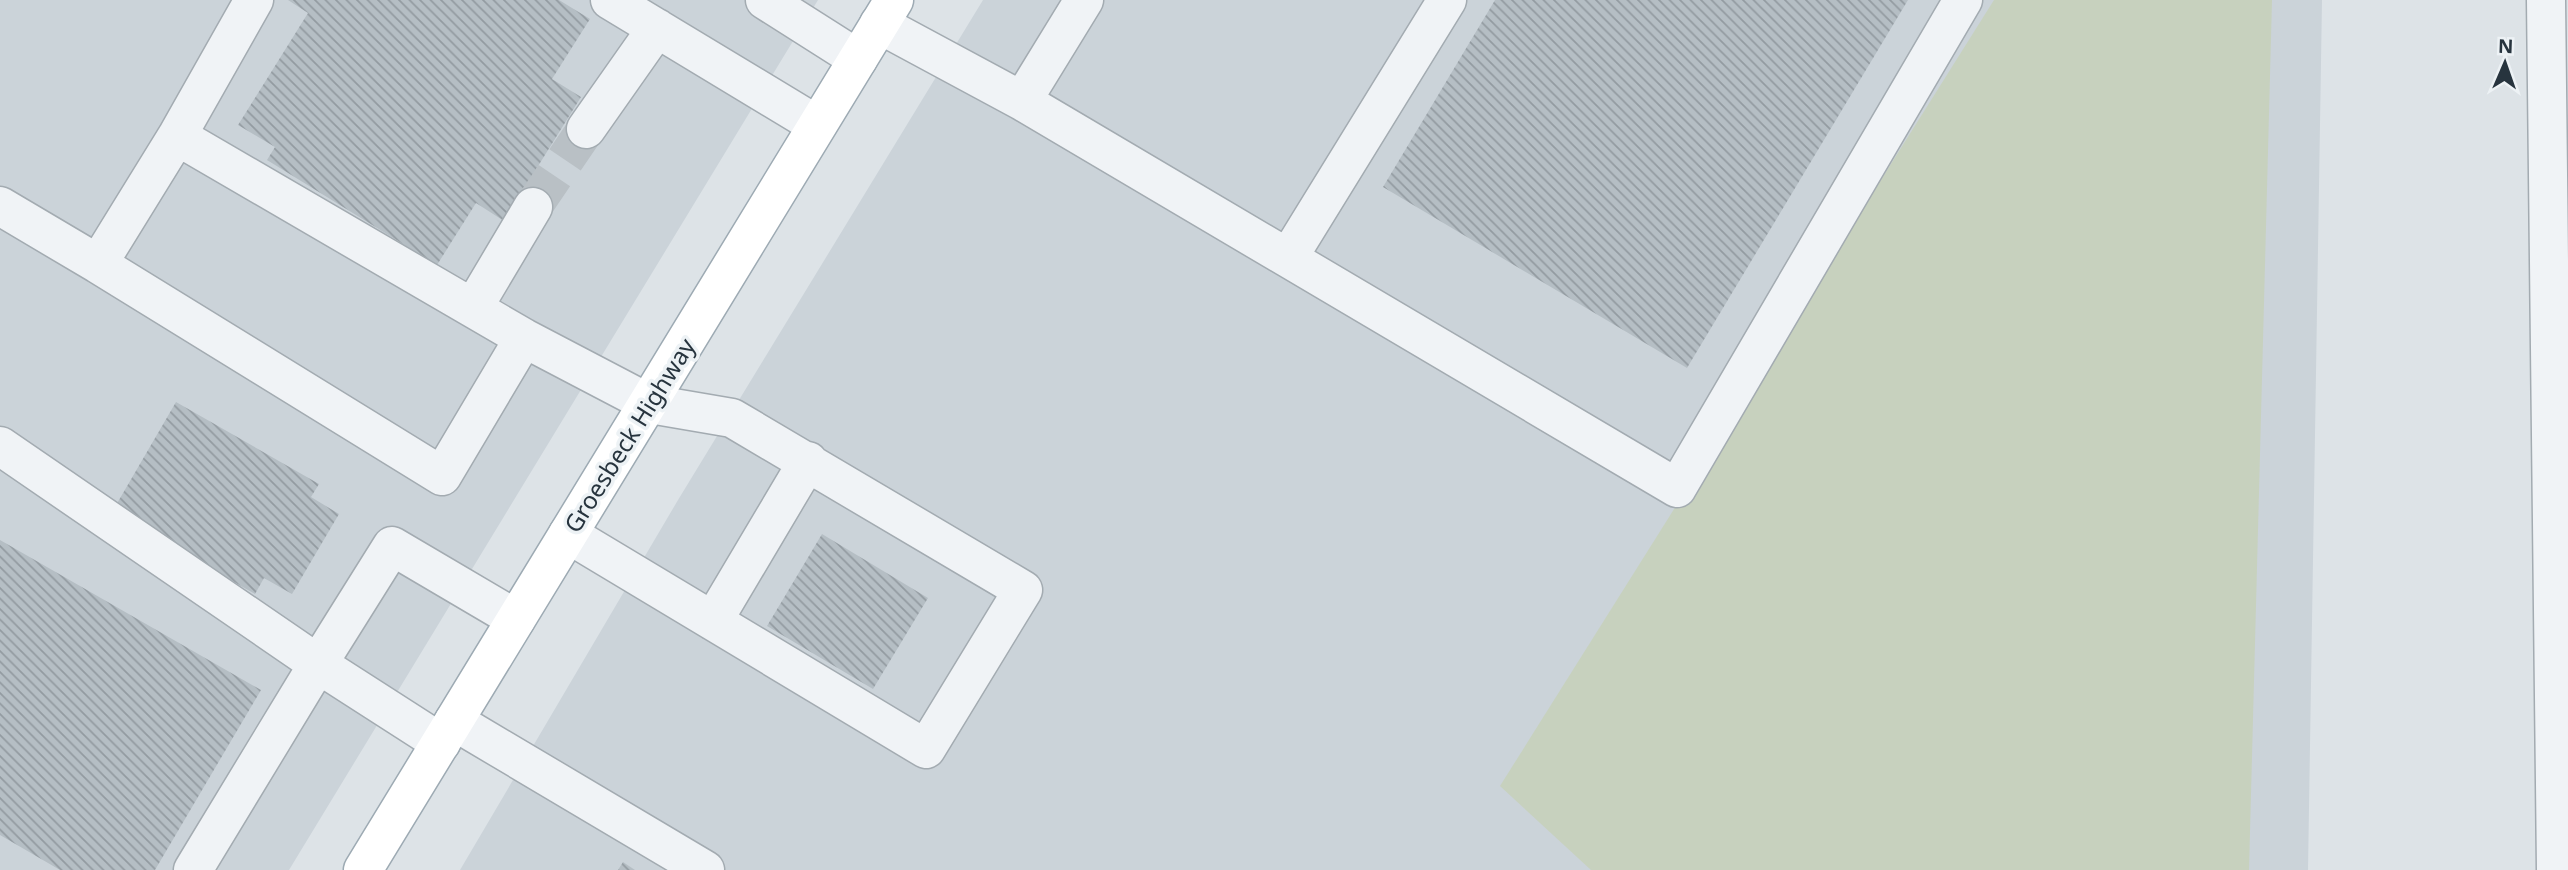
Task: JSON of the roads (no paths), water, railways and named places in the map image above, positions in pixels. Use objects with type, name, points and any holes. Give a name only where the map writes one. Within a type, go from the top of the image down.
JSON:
[{"type":"main road","name":"Groesbeck Highway","points":[[363,870],[650,404],[886,12]]},
{"type":"street","points":[[98,264],[177,136],[254,0]]},
{"type":"street","points":[[610,0],[817,125]]},
{"type":"street","points":[[765,0],[858,59]]},
{"type":"street","points":[[1022,102],[1084,0]]},
{"type":"street","points":[[1288,258],[1447,0]]},
{"type":"street","points":[[886,12],[1022,102],[1677,488],[1963,0]]},
{"type":"street","points":[[2546,0],[2561,654],[2556,870]]},
{"type":"street","points":[[586,129],[657,29]]},
{"type":"street","points":[[177,136],[524,338],[650,404],[732,418],[1023,590],[926,750],[568,534]]},
{"type":"street","points":[[0,206],[442,476],[524,338]]},
{"type":"street","points":[[473,308],[533,207]]},
{"type":"street","points":[[0,446],[318,664],[705,870]]},
{"type":"street","points":[[713,621],[808,461]]},
{"type":"street","points":[[193,870],[392,546],[516,620]]},
{"type":"tunnel","points":[[533,207],[586,129]]}]
